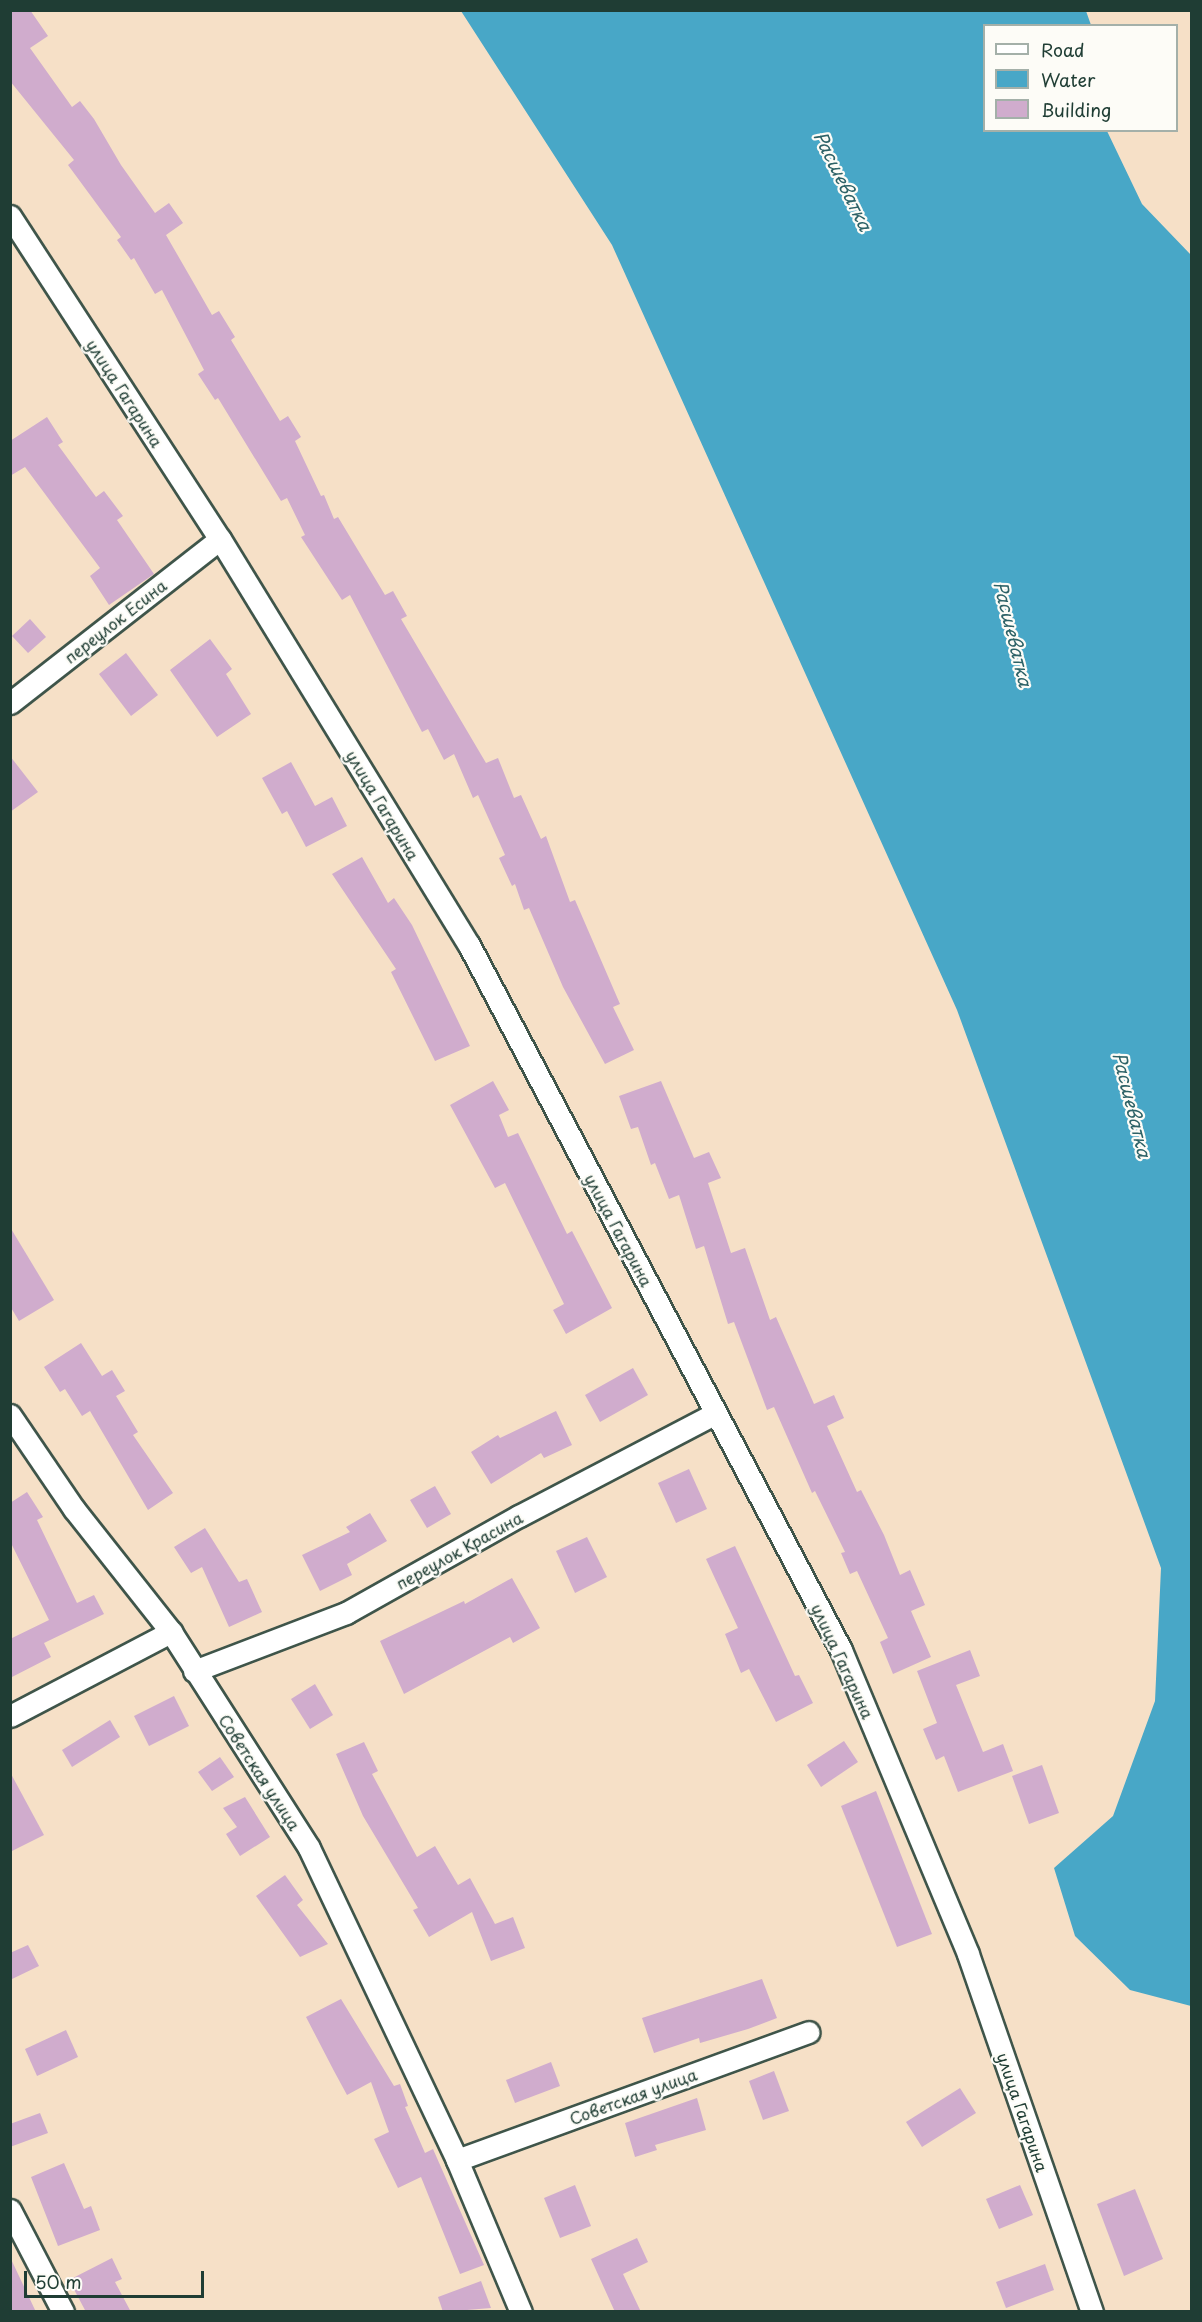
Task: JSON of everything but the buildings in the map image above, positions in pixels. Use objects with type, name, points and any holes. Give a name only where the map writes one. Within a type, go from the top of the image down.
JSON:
[{"type":"street","name":"улица Гагарина","points":[[10,216],[220,539],[469,945],[850,1672],[968,1954],[1092,2312]]},
{"type":"street","name":"переулок Есина","points":[[10,703],[220,539]]},
{"type":"street","name":"переулок Красина","points":[[194,1671],[346,1613],[519,1516],[716,1413]]},
{"type":"street","name":"Советская улица","points":[[10,1415],[74,1509],[171,1632],[309,1848],[457,2160],[521,2312]]},
{"type":"street","points":[[10,1716],[171,1632]]},
{"type":"street","name":"Советская улица","points":[[457,2160],[808,2032]]},
{"type":"street","points":[[10,2210],[63,2312]]},
{"type":"water","name":"Расшеватка","points":[[461,11],[1086,11],[1091,24],[983,24],[983,132],[1107,132],[1142,204],[1191,255],[1191,2006],[1130,1990],[1075,1936],[1054,1868],[1113,1816],[1155,1701],[1161,1568],[957,1010],[612,245]]}]
